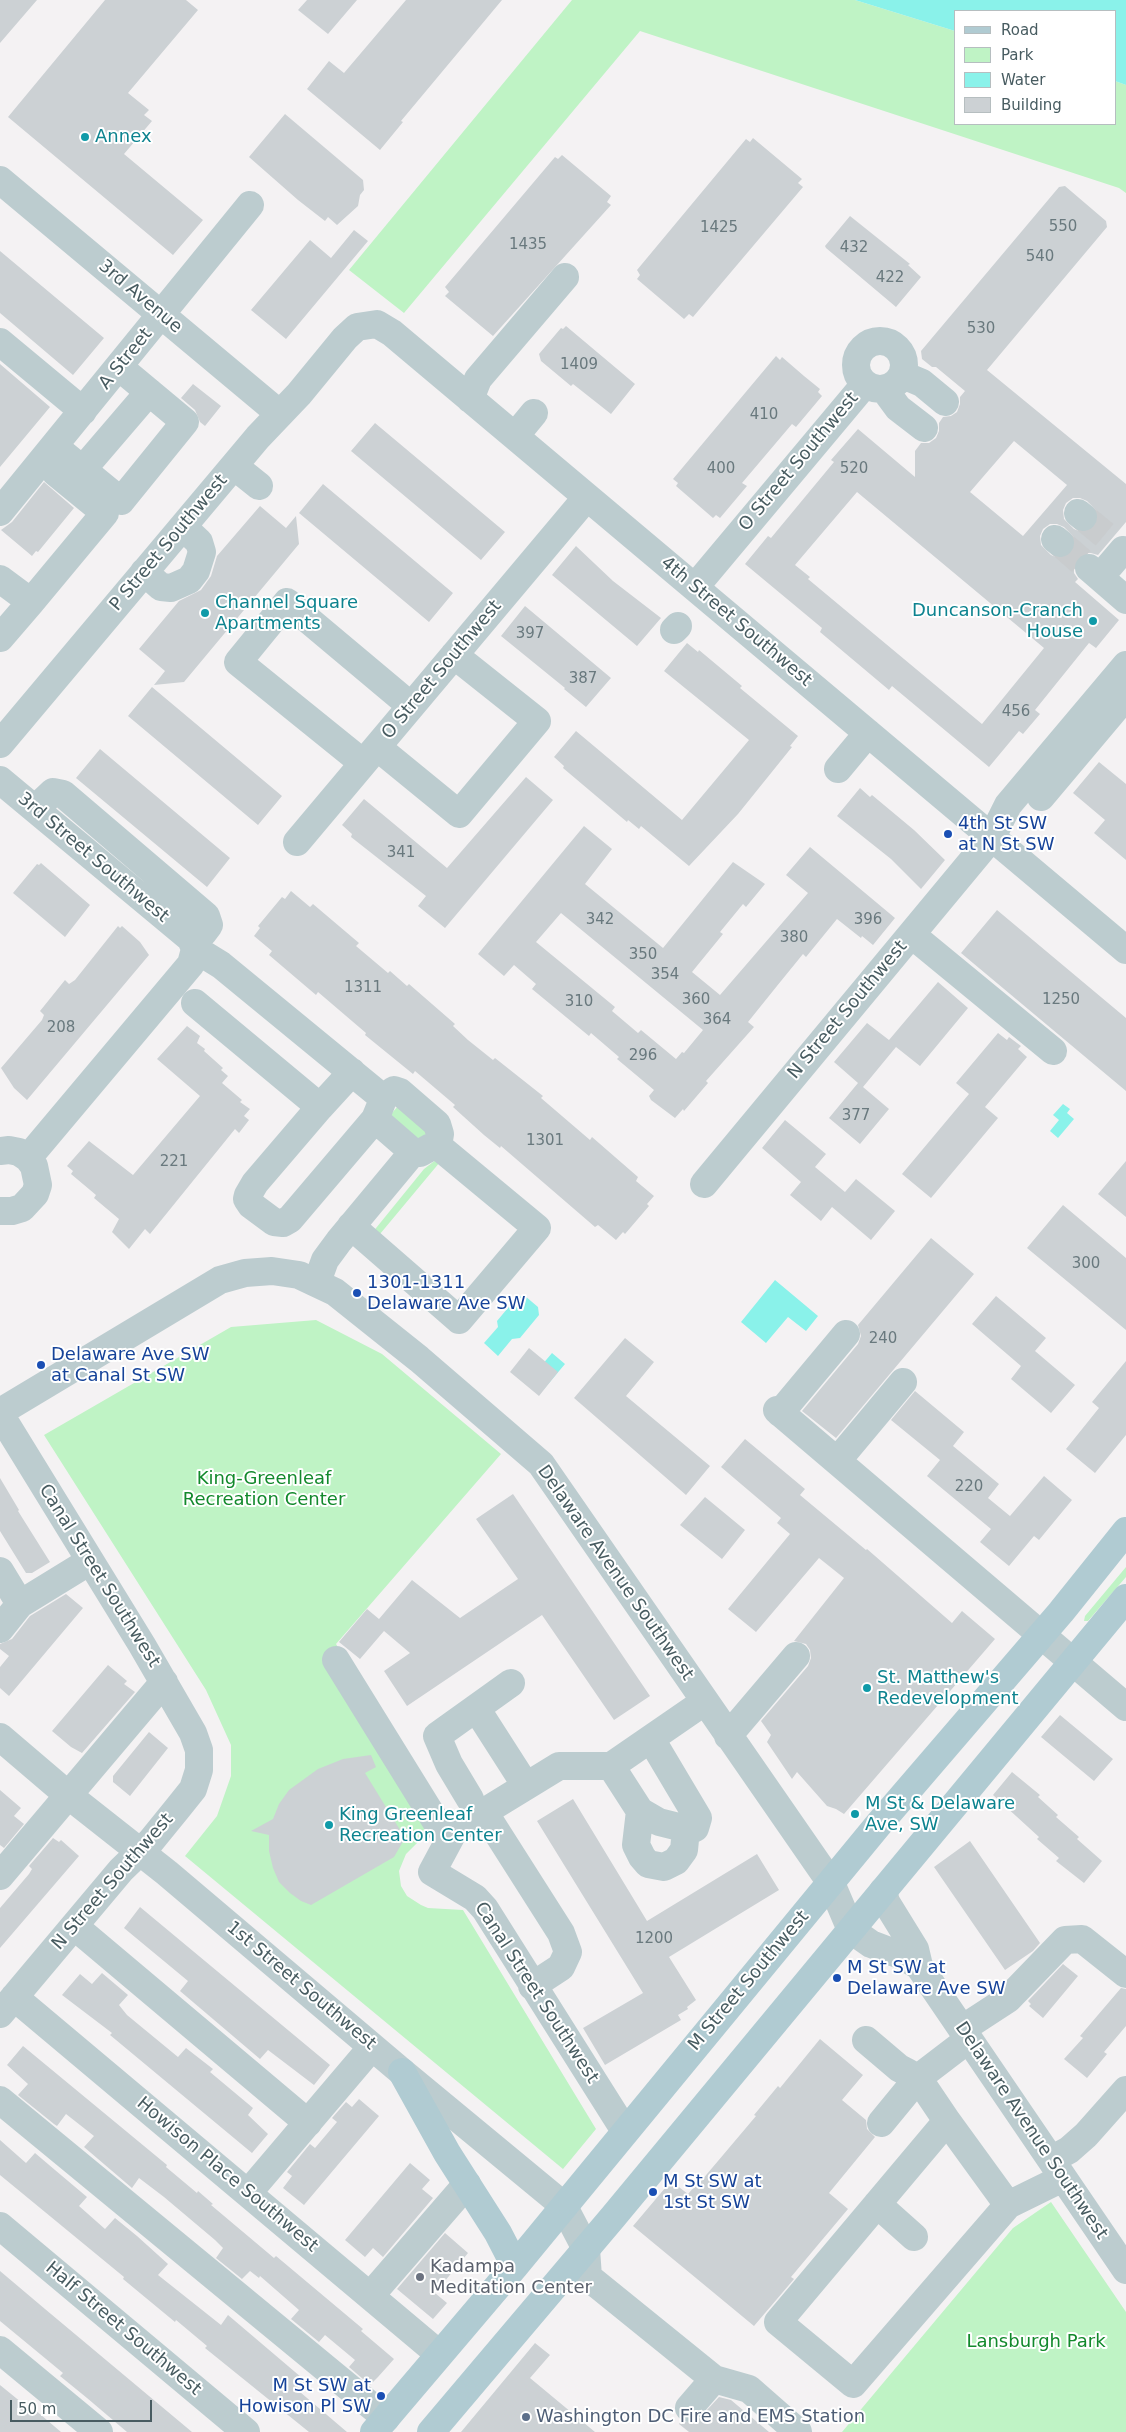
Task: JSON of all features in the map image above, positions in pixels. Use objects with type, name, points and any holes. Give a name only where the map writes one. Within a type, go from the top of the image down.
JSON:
[{"type":"main road","name":"M Street Southwest","points":[[380,2425],[515,2266],[563,2205],[1126,1531]]},
{"type":"main road","points":[[431,2432],[586,2249],[1126,1598]]},
{"type":"main road","points":[[402,2072],[447,2153],[498,2232],[515,2266]]},
{"type":"street","name":"3rd Avenue","points":[[0,180],[280,414]]},
{"type":"street","name":"A Street","points":[[0,512],[250,205]]},
{"type":"street","points":[[470,399],[478,379],[565,277]]},
{"type":"street","name":"4th Street Southwest","points":[[340,344],[357,328],[372,324],[381,325],[1126,950]]},
{"type":"street","name":"O Street Southwest","points":[[695,587],[884,382],[905,367],[901,351],[880,328],[865,345],[848,356],[857,373],[884,382]]},
{"type":"street","points":[[0,342],[83,411]]},
{"type":"street","name":"P Street Southwest","points":[[0,744],[182,527],[340,344]]},
{"type":"street","points":[[54,446],[121,500],[185,422],[119,367]]},
{"type":"street","points":[[924,428],[898,408],[884,382],[922,383],[945,402]]},
{"type":"street","points":[[83,469],[149,392]]},
{"type":"street","points":[[514,436],[534,413]]},
{"type":"street","points":[[234,466],[260,486]]},
{"type":"street","points":[[0,638],[105,513],[56,473]]},
{"type":"street","name":"O Street Southwest","points":[[298,842],[587,497]]},
{"type":"street","points":[[144,572],[161,587],[171,588],[189,580],[196,571],[202,552],[200,542],[182,527]]},
{"type":"street","points":[[1120,548],[1094,572],[1126,600]]},
{"type":"street","points":[[0,579],[31,602]]},
{"type":"street","points":[[411,706],[287,602],[238,662],[370,755],[459,814],[537,721],[454,655]]},
{"type":"street","name":"N Street Southwest","points":[[704,1184],[992,837],[1008,805],[1126,665]]},
{"type":"street","name":"N Street Southwest","points":[[992,837],[1023,818],[1126,696]]},
{"type":"street","points":[[838,769],[868,733]]},
{"type":"street","name":"3rd Street Southwest","points":[[0,780],[191,941],[352,1072],[379,1109],[425,1149],[537,1228],[459,1320],[351,1226]]},
{"type":"street","points":[[912,935],[1053,1051]]},
{"type":"street","points":[[28,1158],[190,964],[194,956],[191,941]]},
{"type":"street","points":[[195,1003],[320,1107]]},
{"type":"street","points":[[316,1282],[325,1260],[351,1226],[440,1134],[437,1124],[400,1092],[394,1090],[290,1219],[282,1223],[274,1222],[251,1205],[247,1200],[248,1195],[255,1183],[352,1072]]},
{"type":"street","points":[[0,1151],[19,1152],[28,1158],[38,1175],[35,1194],[22,1208],[12,1212],[0,1211]]},
{"type":"street","name":"Delaware Avenue Southwest","points":[[0,1413],[220,1280],[246,1273],[272,1271],[299,1276],[316,1282],[348,1301],[453,1388],[540,1464],[831,1883],[851,1930],[871,1944],[900,1955],[920,1966]]},
{"type":"street","points":[[846,1334],[778,1411],[1126,1707]]},
{"type":"street","points":[[838,1461],[903,1382]]},
{"type":"street","name":"Canal Street Southwest","points":[[0,1413],[164,1682],[196,1739]]},
{"type":"street","points":[[0,1571],[7,1617],[90,1561]]},
{"type":"street","points":[[728,1736],[796,1656]]},
{"type":"street","points":[[336,1660],[448,1841],[454,1831],[477,1806],[526,1786],[558,1766],[611,1766],[704,1702]]},
{"type":"street","points":[[0,1876],[164,1682]]},
{"type":"street","points":[[511,1683],[437,1736],[449,1764],[561,1933],[568,1952],[561,1967],[532,1986]]},
{"type":"street","points":[[476,1708],[526,1786]]},
{"type":"street","name":"1st Street Southwest","points":[[0,1737],[563,2205],[586,2249]]},
{"type":"street","name":"N Street Southwest","points":[[7,2005],[74,1926],[139,1852],[151,1841],[193,1789],[199,1770],[199,1750],[196,1739]]},
{"type":"street","points":[[611,1766],[640,1811],[659,1822],[691,1830],[695,1828],[698,1818],[651,1739]]},
{"type":"street","points":[[640,1811],[636,1845],[648,1864],[664,1867],[676,1861],[684,1850],[686,1829]]},
{"type":"street","name":"Canal Street Southwest","points":[[448,1841],[432,1872],[475,1898],[485,1909],[625,2131]]},
{"type":"street","name":"Delaware Avenue Southwest","points":[[883,1891],[886,1902],[915,1949],[920,1966],[1126,2270]]},
{"type":"street","points":[[74,1926],[308,2123]]},
{"type":"street","points":[[881,2123],[918,2078],[1008,1999],[1065,1940],[1082,1939],[1126,1974]]},
{"type":"street","name":"Howison Place Southwest","points":[[7,2005],[248,2193],[439,2354]]},
{"type":"street","points":[[866,2040],[899,2068],[918,2078],[1008,2205]]},
{"type":"street","points":[[248,2193],[372,2046]]},
{"type":"street","points":[[947,2121],[778,2322],[853,2384],[1008,2205],[1057,2169],[1126,2090]]},
{"type":"street","points":[[0,2100],[380,2425]]},
{"type":"street","points":[[370,2296],[467,2184]]},
{"type":"street","points":[[877,2204],[914,2237]]},
{"type":"street","name":"Half Street Southwest","points":[[0,2226],[246,2432]]},
{"type":"street","points":[[586,2249],[588,2277],[714,2379],[749,2390],[798,2432]]},
{"type":"street","points":[[0,2350],[99,2432]]},
{"type":"street","points":[[689,2408],[714,2379]]},
{"type":"green space","points":[[572,0],[855,0],[954,31],[954,125],[1116,125],[1116,81],[1126,85],[1126,193],[1119,188],[640,31],[404,313],[349,270]]},
{"type":"green space","points":[[399,1105],[429,1132],[421,1141],[391,1119],[391,1114]]},
{"type":"green space","points":[[437,1159],[440,1162],[380,1234],[372,1233],[424,1169]]},
{"type":"green space","name":"King-Greenleaf Recreation Center","points":[[316,1320],[382,1354],[501,1454],[336,1644],[446,1824],[420,1840],[406,1854],[399,1871],[401,1886],[407,1896],[428,1908],[463,1910],[596,2129],[563,2169],[185,1856],[217,1816],[231,1776],[231,1745],[206,1690],[44,1435],[231,1327]]},
{"type":"green space","points":[[1126,1567],[1126,1577],[1088,1621],[1084,1621],[1085,1616]]},
{"type":"green space","name":"Lansburgh Park","points":[[1051,2202],[1126,2312],[1126,2432],[842,2432],[1013,2228]]},
{"type":"water","points":[[855,0],[1126,0],[1126,85],[1116,81],[1116,10],[954,10],[954,31]]},
{"type":"water","points":[[1063,1104],[1070,1109],[1067,1113],[1074,1119],[1058,1138],[1050,1131],[1059,1120],[1053,1115]]},
{"type":"water","points":[[775,1280],[818,1316],[806,1331],[788,1317],[766,1343],[741,1322]]},
{"type":"water","points":[[525,1296],[538,1307],[539,1315],[520,1338],[512,1339],[498,1356],[484,1343],[498,1327],[497,1321],[517,1297]]},
{"type":"water","points":[[552,1353],[565,1364],[544,1389],[531,1378]]},
{"type":"building","points":[[0,0],[37,0],[0,43]]},
{"type":"building","name":"Annex","points":[[105,0],[186,0],[198,10],[128,93],[149,110],[144,115],[152,121],[124,154],[203,220],[173,255],[8,117]]},
{"type":"building","points":[[307,0],[357,0],[328,34],[298,10]]},
{"type":"building","points":[[406,0],[502,0],[401,121],[403,122],[380,150],[307,89],[329,61],[344,73]]},
{"type":"building","points":[[285,114],[363,180],[364,190],[360,195],[358,206],[337,225],[328,217],[325,221],[249,157]]},
{"type":"building","points":[[753,138],[802,179],[798,183],[803,187],[693,317],[689,314],[684,319],[637,279],[640,275],[637,270],[746,139],[750,142]]},
{"type":"building","points":[[562,155],[611,196],[607,202],[611,205],[493,336],[445,296],[449,292],[445,287],[555,157],[558,159]]},
{"type":"building","points":[[1065,186],[1106,221],[1107,227],[987,370],[1126,484],[1126,522],[1098,555],[1083,553],[1077,558],[1074,566],[1074,573],[1078,579],[1075,582],[1119,620],[1096,648],[1089,643],[1035,710],[1040,714],[1023,734],[1019,731],[989,767],[892,686],[889,690],[820,632],[822,628],[745,564],[768,536],[771,538],[834,462],[831,460],[858,429],[915,477],[915,451],[921,443],[929,443],[936,438],[939,431],[939,423],[943,417],[951,416],[957,412],[960,397],[965,391],[936,367],[932,367],[922,359],[921,351],[1059,187]],"holes":[[[1014,441],[1067,485],[1023,536],[970,492]],[[857,492],[1044,648],[982,724],[808,579],[810,577],[795,565]],[[1073,498],[1087,501],[1097,511],[1098,520],[1095,527],[1089,531],[1081,532],[1074,529],[1064,519],[1063,510],[1066,503]],[[1050,524],[1064,527],[1074,537],[1075,546],[1072,553],[1066,557],[1058,558],[1051,555],[1041,545],[1040,536],[1043,529]]]},
{"type":"building","points":[[850,216],[910,264],[908,265],[921,277],[896,307],[826,248],[825,246]]},
{"type":"building","points":[[354,230],[368,241],[286,339],[251,310],[310,240],[331,258]]},
{"type":"building","points":[[0,251],[104,338],[73,375],[0,313]]},
{"type":"building","points":[[566,326],[635,384],[611,414],[573,384],[571,386],[541,361],[539,354],[561,328],[563,329]]},
{"type":"building","points":[[776,356],[780,360],[782,357],[820,389],[818,392],[822,396],[796,427],[792,424],[742,483],[747,486],[720,518],[716,515],[713,518],[676,486],[678,483],[673,479]]},
{"type":"building","points":[[0,364],[50,407],[0,467]]},
{"type":"building","points":[[193,384],[221,406],[205,426],[200,422],[195,410],[181,398]]},
{"type":"building","points":[[375,423],[505,532],[481,560],[351,451]]},
{"type":"building","points":[[44,482],[74,508],[38,552],[36,551],[32,556],[1,530],[12,522]]},
{"type":"building","points":[[323,484],[453,593],[429,622],[299,513]]},
{"type":"building","name":"Channel Square Apartments","points":[[260,506],[286,528],[296,516],[299,544],[184,682],[154,685],[165,671],[139,649],[179,601],[201,590],[211,576],[217,556]]},
{"type":"building","points":[[576,546],[613,581],[661,618],[637,646],[552,575]]},
{"type":"building","points":[[525,606],[611,678],[586,707],[501,636]]},
{"type":"building","points":[[687,643],[698,652],[699,650],[742,686],[740,688],[798,736],[790,746],[792,747],[738,814],[689,866],[641,826],[639,829],[628,820],[627,822],[563,768],[564,766],[554,757],[576,731],[682,820],[749,740],[664,671]]},
{"type":"building","points":[[152,687],[282,796],[258,825],[128,716]]},
{"type":"building","points":[[100,749],[230,858],[207,887],[76,778]]},
{"type":"building","points":[[1099,762],[1126,784],[1126,860],[1094,833],[1105,820],[1073,793]]},
{"type":"building","points":[[526,777],[553,800],[445,928],[418,906],[426,896],[351,837],[352,834],[342,825],[364,799],[447,868]]},
{"type":"building","points":[[860,788],[870,797],[872,795],[914,830],[945,860],[921,889],[891,859],[837,816]]},
{"type":"building","points":[[584,826],[612,849],[585,884],[663,948],[733,862],[765,884],[746,907],[743,904],[720,932],[723,934],[692,972],[720,995],[808,893],[786,875],[810,847],[895,918],[873,945],[837,919],[806,957],[803,954],[781,981],[748,1022],[754,1027],[706,1081],[708,1083],[684,1111],[683,1109],[675,1118],[651,1100],[649,1096],[654,1090],[617,1059],[619,1057],[591,1033],[589,1036],[532,989],[536,984],[514,965],[504,976],[478,954]],"holes":[[[561,913],[703,1030],[684,1053],[682,1052],[676,1059],[641,1030],[638,1033],[612,1011],[615,1007],[536,942]]]},
{"type":"building","points":[[41,863],[90,905],[65,937],[13,893],[37,864]]},
{"type":"building","points":[[291,891],[310,907],[313,904],[359,943],[356,946],[388,973],[390,971],[407,986],[409,984],[455,1024],[453,1026],[468,1040],[493,1060],[495,1058],[543,1096],[541,1098],[590,1140],[592,1137],[638,1177],[636,1181],[654,1196],[647,1204],[649,1206],[625,1234],[623,1232],[616,1240],[598,1225],[595,1227],[501,1146],[500,1148],[484,1135],[453,1107],[455,1105],[415,1071],[413,1074],[365,1035],[366,1033],[318,992],[316,995],[269,955],[272,951],[254,936],[260,928],[258,926],[282,897],[285,899]]},
{"type":"building","points":[[997,910],[1126,1018],[1126,1091],[961,953]]},
{"type":"building","points":[[118,926],[120,928],[122,926],[140,942],[149,955],[27,1100],[14,1088],[1,1068],[42,1020],[44,1015],[40,1011],[65,980],[69,984],[75,980]]},
{"type":"building","points":[[938,982],[968,1008],[920,1066],[896,1047],[863,1087],[889,1109],[860,1144],[829,1118],[858,1083],[834,1062],[867,1023],[889,1040]]},
{"type":"building","points":[[187,1026],[200,1036],[197,1043],[223,1068],[221,1070],[228,1076],[222,1083],[242,1100],[240,1102],[250,1109],[244,1116],[249,1120],[239,1133],[235,1129],[150,1234],[145,1229],[129,1249],[112,1232],[119,1219],[94,1198],[96,1195],[71,1174],[73,1171],[67,1166],[89,1141],[133,1175],[200,1096],[157,1059]]},
{"type":"building","points":[[998,1033],[1007,1040],[1009,1037],[1021,1046],[1018,1049],[1027,1057],[985,1107],[998,1118],[931,1198],[902,1174],[969,1094],[956,1083]]},
{"type":"building","points":[[785,1120],[826,1154],[815,1167],[845,1192],[856,1179],[895,1211],[871,1240],[832,1207],[821,1221],[790,1195],[801,1182],[762,1148]]},
{"type":"building","points":[[1126,1161],[1126,1217],[1098,1194]]},
{"type":"building","points":[[1063,1205],[1126,1258],[1126,1330],[1027,1248]]},
{"type":"building","points":[[931,1238],[974,1274],[836,1438],[802,1411],[858,1344],[861,1336],[858,1325]]},
{"type":"building","points":[[996,1296],[1046,1338],[1035,1351],[1075,1385],[1051,1413],[1011,1379],[1021,1366],[972,1324]]},
{"type":"building","points":[[625,1338],[654,1362],[626,1396],[710,1466],[686,1495],[574,1398]]},
{"type":"building","points":[[529,1348],[558,1372],[539,1396],[510,1372]]},
{"type":"building","points":[[1126,1361],[1126,1435],[1095,1473],[1066,1449],[1099,1408],[1092,1402]]},
{"type":"building","points":[[915,1391],[964,1432],[953,1446],[999,1484],[988,1498],[1010,1516],[1044,1476],[1072,1500],[1039,1540],[1034,1536],[1009,1566],[980,1542],[991,1529],[927,1476],[940,1460],[891,1420]]},
{"type":"building","name":"St. Matthew's Redevelopment","points":[[745,1439],[805,1489],[800,1495],[867,1549],[952,1623],[962,1611],[995,1639],[844,1814],[827,1806],[797,1772],[792,1779],[767,1742],[771,1735],[761,1721],[808,1666],[811,1658],[810,1650],[806,1644],[794,1641],[844,1578],[819,1558],[756,1632],[728,1609],[790,1534],[777,1523],[781,1518],[721,1467]]},
{"type":"building","points":[[0,1478],[50,1562],[32,1573],[26,1573],[0,1531]]},
{"type":"building","points":[[513,1494],[650,1696],[614,1720],[542,1615],[407,1706],[384,1671],[410,1653],[384,1631],[360,1659],[339,1642],[367,1609],[379,1619],[412,1580],[460,1618],[518,1579],[476,1519]]},
{"type":"building","points":[[705,1497],[745,1530],[722,1559],[680,1525]]},
{"type":"building","points":[[66,1594],[83,1608],[9,1696],[0,1688],[0,1667],[9,1656],[0,1649],[0,1644],[12,1639],[30,1616]]},
{"type":"building","points":[[108,1665],[127,1681],[124,1684],[135,1692],[82,1753],[71,1747],[52,1731]]},
{"type":"building","points":[[1060,1715],[1113,1759],[1094,1781],[1041,1737]]},
{"type":"building","points":[[149,1732],[168,1748],[130,1796],[113,1782],[113,1776]]},
{"type":"building","name":"King Greenleaf Recreation Center","points":[[371,1755],[376,1767],[365,1773],[405,1838],[394,1857],[311,1905],[301,1901],[279,1882],[269,1851],[269,1835],[251,1831],[273,1819],[279,1804],[289,1790],[318,1769],[343,1759]]},
{"type":"building","points":[[1012,1772],[1040,1795],[1038,1797],[1058,1815],[1056,1817],[1102,1861],[1084,1883],[1056,1861],[1059,1858],[1037,1839],[1039,1837],[993,1795]]},
{"type":"building","points":[[0,1790],[21,1808],[14,1816],[24,1824],[4,1848],[0,1845]]},
{"type":"building","points":[[573,1799],[647,1921],[757,1854],[779,1890],[669,1957],[696,2000],[687,2007],[688,2009],[678,2015],[681,2020],[605,2065],[583,2028],[643,1993],[537,1821]]},
{"type":"building","points":[[53,1838],[59,1842],[61,1840],[79,1856],[0,1948],[0,1908],[29,1874],[32,1869],[29,1866]]},
{"type":"building","points":[[970,1841],[1040,1943],[1033,1951],[1005,1970],[934,1867]]},
{"type":"building","points":[[140,1907],[330,2065],[314,2085],[268,2050],[260,2059],[180,1991],[188,1981],[124,1928]]},
{"type":"building","points":[[1063,1964],[1078,1976],[1043,2018],[1029,2006],[1031,2004],[1028,2001]]},
{"type":"building","points":[[102,1973],[128,1995],[119,2005],[127,2015],[178,2057],[186,2048],[213,2069],[210,2072],[253,2108],[248,2115],[268,2134],[252,2153],[110,2035],[112,2033],[62,1995],[80,1974],[92,1984]]},
{"type":"building","points":[[1121,1988],[1126,1989],[1126,2026],[1104,2052],[1107,2054],[1087,2078],[1064,2059],[1083,2038],[1080,2036]]},
{"type":"building","points":[[820,2039],[863,2075],[842,2100],[866,2120],[867,2129],[875,2137],[829,2193],[848,2209],[791,2277],[794,2279],[754,2326],[633,2226],[671,2181],[688,2194],[696,2187],[756,2116],[754,2115],[778,2086],[780,2088]]},
{"type":"building","points":[[23,2046],[167,2165],[166,2167],[197,2193],[198,2191],[213,2204],[211,2205],[274,2258],[276,2256],[363,2329],[361,2331],[394,2359],[370,2385],[349,2367],[355,2360],[325,2335],[319,2342],[291,2319],[299,2310],[260,2276],[259,2278],[250,2271],[242,2279],[216,2258],[223,2248],[164,2197],[139,2178],[132,2188],[84,2147],[94,2136],[66,2114],[57,2126],[18,2095],[28,2084],[7,2065]]},
{"type":"building","points":[[359,2099],[379,2116],[304,2205],[283,2188],[292,2176],[287,2172],[310,2144],[315,2148],[337,2122],[332,2118],[346,2102],[352,2107]]},
{"type":"building","points":[[0,2140],[26,2163],[35,2153],[87,2197],[79,2206],[105,2229],[115,2218],[137,2236],[168,2264],[158,2275],[221,2325],[228,2315],[308,2383],[300,2392],[347,2432],[309,2432],[205,2348],[207,2346],[176,2320],[175,2322],[123,2279],[124,2277],[0,2175]]},
{"type":"building","points":[[410,2163],[430,2180],[422,2189],[433,2198],[383,2257],[373,2248],[365,2257],[345,2240]]},
{"type":"building","name":"Kadampa Meditation Center","points":[[445,2233],[468,2253],[435,2293],[447,2303],[433,2319],[397,2289]]},
{"type":"building","points":[[0,2271],[192,2432],[127,2432],[60,2376],[63,2373],[0,2321]]},
{"type":"building","name":"Washington DC Fire and EMS Station","points":[[535,2343],[550,2355],[530,2378],[595,2432],[461,2432]]},
{"type":"building","points":[[0,2385],[32,2411],[34,2409],[61,2432],[0,2432]]},
{"type":"building","points":[[719,2397],[731,2400],[769,2432],[689,2432],[679,2424],[681,2421],[695,2423]]},
{"type":"tunnel","points":[[1083,517],[1111,540]]},
{"type":"tunnel","points":[[1060,543],[1089,568]]},
{"type":"place","name":"Annex","points":[[85,137]]},
{"type":"place","name":"Channel Square Apartments","points":[[205,613]]},
{"type":"place","name":"Duncanson-Cranch House","points":[[1093,621]]},
{"type":"place","name":"4th St SW at N St SW","points":[[948,834]]},
{"type":"place","name":"1301-1311 Delaware Ave SW","points":[[357,1293]]},
{"type":"place","name":"Delaware Ave SW at Canal St SW","points":[[41,1365]]},
{"type":"place","name":"St. Matthew's Redevelopment","points":[[867,1688]]},
{"type":"place","name":"M St & Delaware Ave, SW","points":[[855,1814]]},
{"type":"place","name":"King Greenleaf Recreation Center","points":[[329,1825]]},
{"type":"place","name":"M St SW at Delaware Ave SW","points":[[837,1978]]},
{"type":"place","name":"M St SW at 1st St SW","points":[[653,2192]]},
{"type":"place","name":"Kadampa Meditation Center","points":[[420,2277]]},
{"type":"place","name":"M St SW at Howison Pl SW","points":[[381,2396]]},
{"type":"place","name":"Washington DC Fire and EMS Station","points":[[526,2417]]}]
